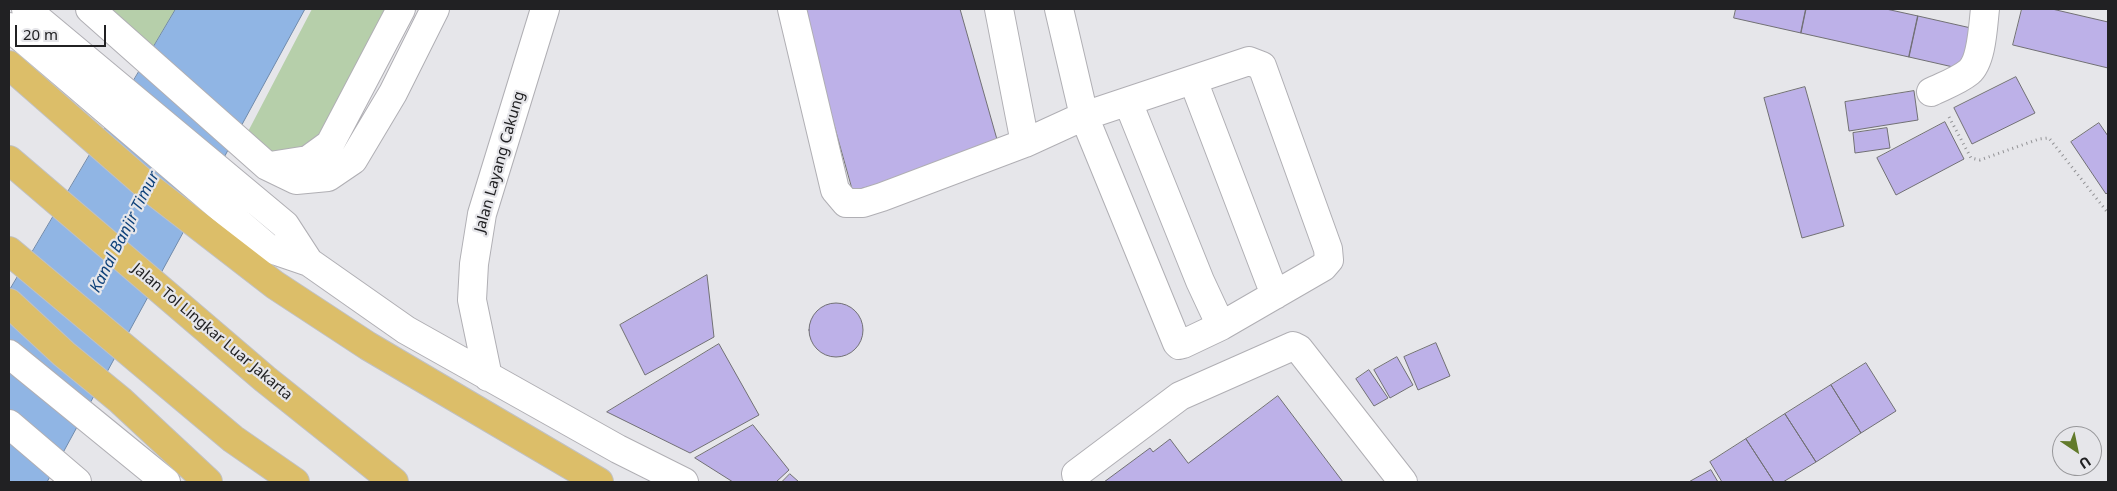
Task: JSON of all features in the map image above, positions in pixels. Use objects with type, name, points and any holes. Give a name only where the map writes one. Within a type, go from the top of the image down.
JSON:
[{"type":"highway","points":[[9,65],[147,186],[275,285],[368,346],[590,479]]},
{"type":"highway","name":"Jalan Tol Lingkar Luar Jakarta","points":[[9,160],[265,378],[394,482]]},
{"type":"highway","points":[[9,251],[233,439],[295,482]]},
{"type":"highway","points":[[9,303],[64,354],[120,400],[206,481]]},
{"type":"street","points":[[90,9],[266,166],[296,180],[328,177],[353,160],[394,93],[436,9]]},
{"type":"street","points":[[266,166],[308,160],[330,144],[401,9]]},
{"type":"street","name":"Jalan Layang Cakung","points":[[488,377],[472,300],[474,264],[482,214],[546,9]]},
{"type":"street","points":[[482,214],[564,9]]},
{"type":"street","points":[[792,9],[835,190],[846,202],[852,204],[872,200],[1025,143],[1084,116],[1249,61],[1262,66],[1328,249],[1330,260],[1323,267],[1221,326],[1179,345],[1084,116],[1059,9]]},
{"type":"street","points":[[999,9],[1025,143]]},
{"type":"street","points":[[1931,92],[1965,75],[1973,68],[1978,54],[1985,9]]},
{"type":"street","points":[[19,20],[285,225],[309,262]]},
{"type":"street","points":[[19,20],[268,248],[309,262],[400,326],[618,449],[684,482]]},
{"type":"street","points":[[1194,80],[1275,294]]},
{"type":"street","points":[[1128,102],[1200,281],[1221,326]]},
{"type":"street","points":[[1076,474],[1180,396],[1293,346],[1299,349],[1402,482]]},
{"type":"street","points":[[9,354],[166,482]]},
{"type":"street","points":[[9,424],[77,482]]},
{"type":"path","points":[[1931,92],[1946,110],[1972,158],[1980,160],[2039,139],[2049,138],[2108,213]]},
{"type":"green space","points":[[93,9],[176,9],[149,54]]},
{"type":"green space","points":[[312,9],[401,9],[308,160],[241,145]]},
{"type":"water","name":"Kanal Banjir Timur","points":[[176,9],[305,9],[47,482],[9,482],[9,291]]},
{"type":"building","points":[[802,9],[960,9],[1000,150],[853,191]]},
{"type":"building","points":[[1736,9],[1806,9],[1801,33],[1734,18]]},
{"type":"building","points":[[1806,9],[1886,9],[1918,16],[1909,57],[1801,33]]},
{"type":"building","points":[[2022,9],[2052,9],[2108,22],[2108,68],[2013,45]]},
{"type":"building","points":[[1918,16],[1971,28],[1962,69],[1909,57]]},
{"type":"building","points":[[2016,77],[2035,113],[1972,144],[1954,108]]},
{"type":"building","points":[[1805,87],[1844,226],[1802,238],[1764,98]]},
{"type":"building","points":[[1914,91],[1918,120],[1849,131],[1845,102]]},
{"type":"building","points":[[1945,122],[1964,159],[1896,195],[1877,158]]},
{"type":"building","points":[[2099,123],[2108,136],[2108,192],[2106,194],[2071,142]]},
{"type":"building","points":[[1887,128],[1890,148],[1855,153],[1853,133]]},
{"type":"building","points":[[707,275],[714,337],[645,375],[620,325]]},
{"type":"building","points":[[831,303],[841,303],[851,307],[859,315],[863,330],[859,345],[851,353],[841,357],[831,357],[821,353],[813,345],[809,335],[809,325],[813,315],[821,307]]},
{"type":"building","points":[[1436,343],[1450,376],[1418,390],[1404,357]]},
{"type":"building","points":[[719,344],[759,415],[690,453],[607,412]]},
{"type":"building","points":[[1397,357],[1413,385],[1390,398],[1374,370]]},
{"type":"building","points":[[1866,363],[1896,411],[1861,433],[1831,385]]},
{"type":"building","points":[[1369,370],[1388,398],[1374,406],[1356,379]]},
{"type":"building","points":[[1831,385],[1861,433],[1816,462],[1785,414]]},
{"type":"building","points":[[1278,396],[1343,482],[1104,482],[1150,448],[1153,452],[1170,439],[1188,463]]},
{"type":"building","points":[[1785,414],[1816,462],[1783,482],[1774,482],[1746,439]]},
{"type":"building","points":[[753,425],[789,470],[776,482],[733,482],[695,458]]},
{"type":"building","points":[[1746,439],[1774,482],[1722,482],[1710,462]]},
{"type":"building","points":[[1711,470],[1718,482],[1689,482]]},
{"type":"building","points":[[790,474],[799,482],[782,482]]}]
